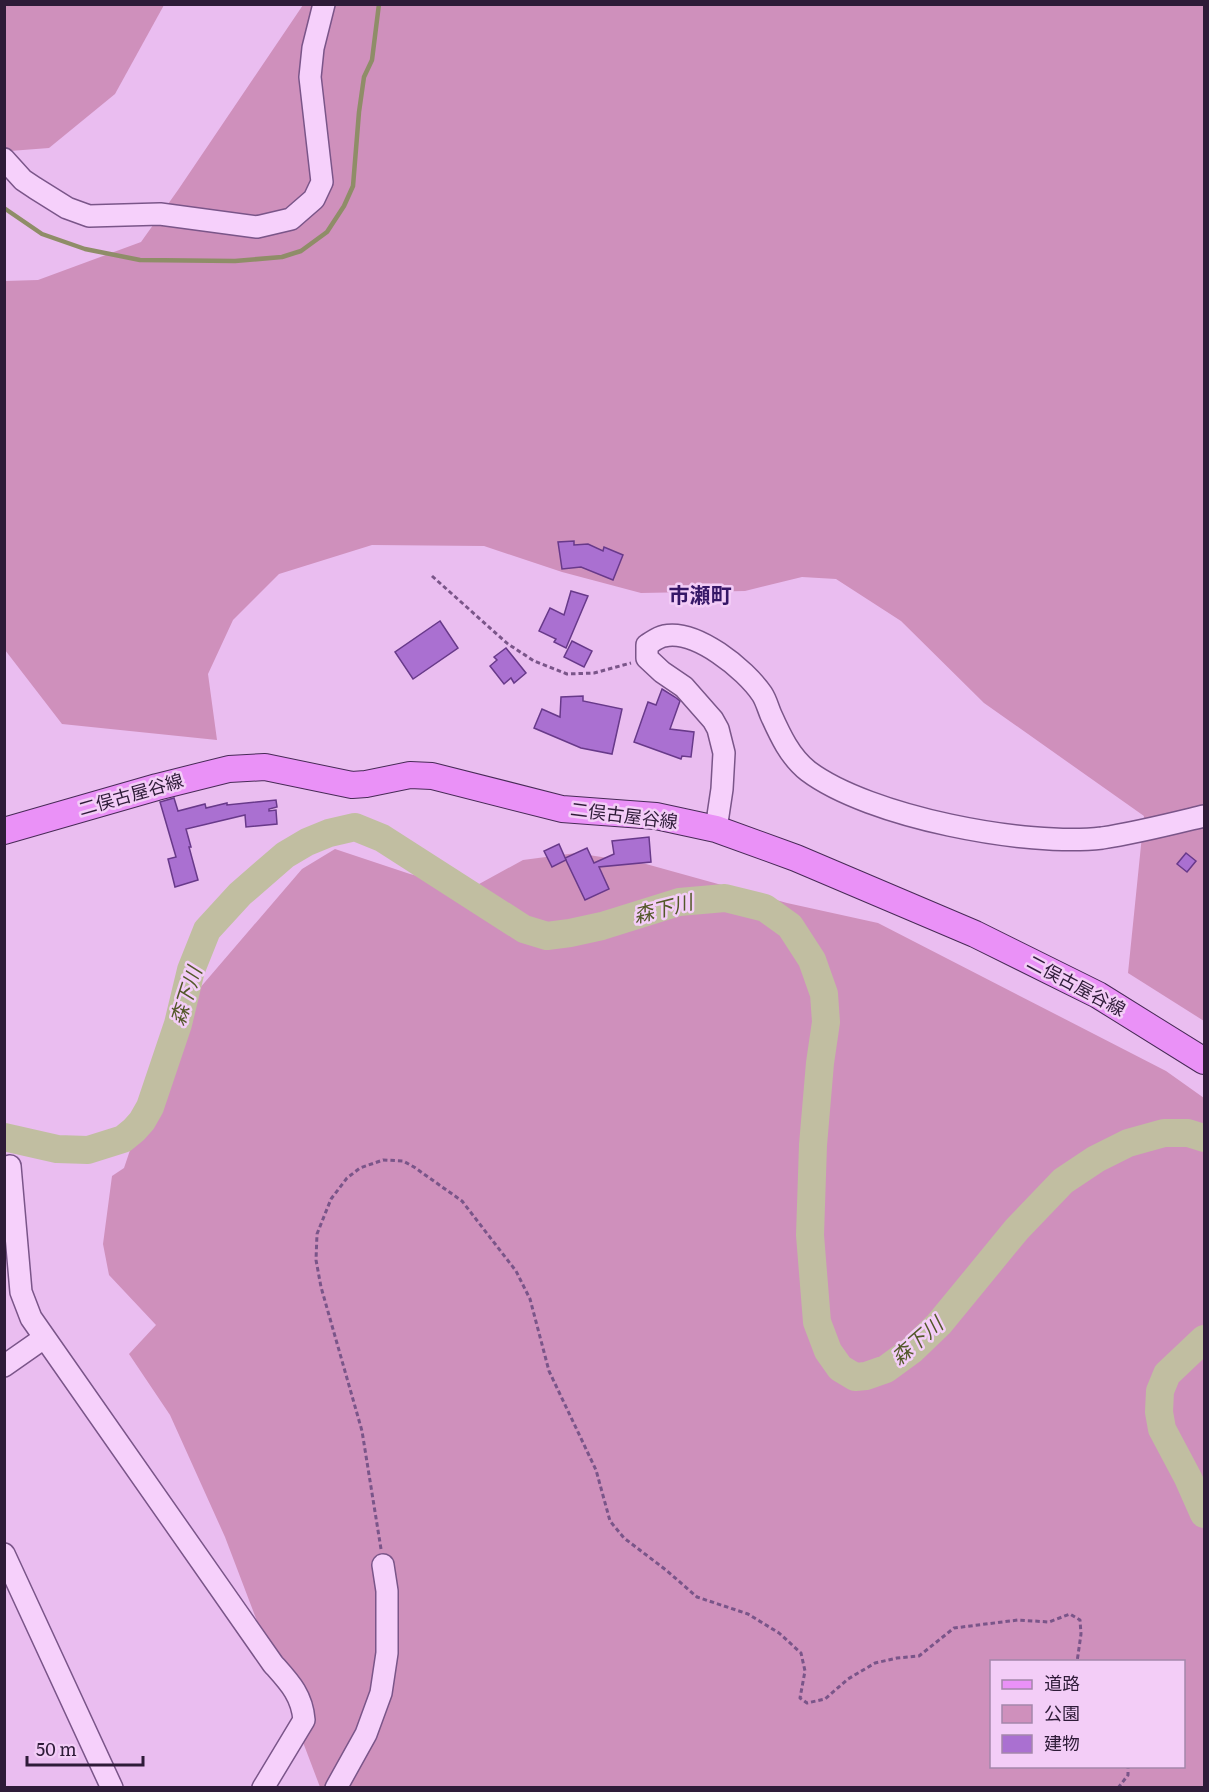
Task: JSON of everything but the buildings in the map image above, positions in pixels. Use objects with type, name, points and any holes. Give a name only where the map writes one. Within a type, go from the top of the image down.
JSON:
[{"type":"main road","name":"二俣古屋谷線","points":[[4,831],[229,769],[265,767],[352,785],[410,775],[432,777],[562,809],[656,816],[716,829],[796,858],[975,934],[1098,995],[1204,1061]]},
{"type":"street","points":[[4,159],[23,180],[68,208],[88,216],[160,214],[257,227],[291,219],[314,199],[322,182],[310,76],[313,48],[324,4]]},
{"type":"street","points":[[716,829],[724,753],[718,729],[684,687],[647,658],[648,645],[663,636],[680,636],[699,642],[730,660],[762,694],[783,741],[807,770],[869,803],[923,819],[1010,836],[1070,840],[1101,838],[1204,816]]},
{"type":"street","points":[[10,1166],[21,1292],[31,1318],[273,1664],[295,1689],[303,1707],[304,1720],[263,1788]]},
{"type":"street","points":[[4,1366],[44,1338]]},
{"type":"street","points":[[4,1554],[112,1788]]},
{"type":"street","points":[[336,1788],[366,1734],[381,1693],[387,1642],[387,1591],[383,1565]]},
{"type":"path","points":[[432,576],[508,644],[534,661],[567,674],[594,673],[647,658]]},
{"type":"path","points":[[383,1565],[362,1431],[321,1287],[316,1260],[317,1234],[331,1198],[347,1178],[360,1168],[383,1160],[403,1161],[462,1201],[516,1271],[530,1299],[549,1371],[596,1470],[610,1521],[624,1538],[697,1597],[748,1614],[779,1633],[801,1653],[804,1671],[800,1698],[807,1703],[825,1700],[848,1679],[875,1663],[919,1656],[954,1628],[1018,1620],[1049,1622],[1070,1614],[1080,1620],[1081,1635],[1077,1660]]},
{"type":"path","points":[[1118,1788],[1128,1774],[1128,1768]]},
{"type":"green space","points":[[4,5],[164,5],[115,94],[49,148],[10,151],[4,149]]},
{"type":"green space","points":[[303,5],[1204,5],[1204,1021],[1128,973],[1144,816],[984,703],[901,621],[836,579],[802,577],[745,591],[641,593],[562,572],[484,546],[372,545],[279,574],[233,620],[208,674],[217,740],[62,724],[5,650],[5,281],[38,280],[141,242]]},
{"type":"green space","points":[[335,849],[410,874],[470,889],[523,860],[576,853],[646,864],[787,903],[878,923],[1166,1071],[1204,1098],[1204,1787],[320,1787],[225,1537],[170,1415],[129,1354],[156,1325],[109,1275],[103,1244],[112,1176],[124,1168],[175,1017],[302,869]]},
{"type":"waterway","points":[[4,208],[42,234],[85,249],[140,260],[235,261],[282,257],[301,251],[327,232],[344,206],[353,186],[359,112],[364,77],[372,60],[379,4]]},
{"type":"waterway","name":"森下川","points":[[4,1137],[57,1149],[88,1150],[123,1139],[134,1130],[150,1107],[178,1024],[191,970],[207,930],[240,894],[285,855],[329,833],[355,827],[382,838],[524,929],[547,936],[602,926],[679,902],[725,898],[765,908],[790,926],[812,960],[824,994],[826,1022],[813,1145],[810,1235],[817,1322],[828,1351],[840,1368],[855,1377],[886,1369],[912,1350],[939,1324],[1017,1229],[1063,1181],[1096,1159],[1128,1143],[1164,1133],[1188,1133],[1204,1138]]},
{"type":"waterway","name":"森下川","points":[[1204,1339],[1167,1374],[1160,1391],[1159,1412],[1162,1429],[1204,1514]]},
{"type":"district","name":"市瀬町","points":[[700,596]]}]
